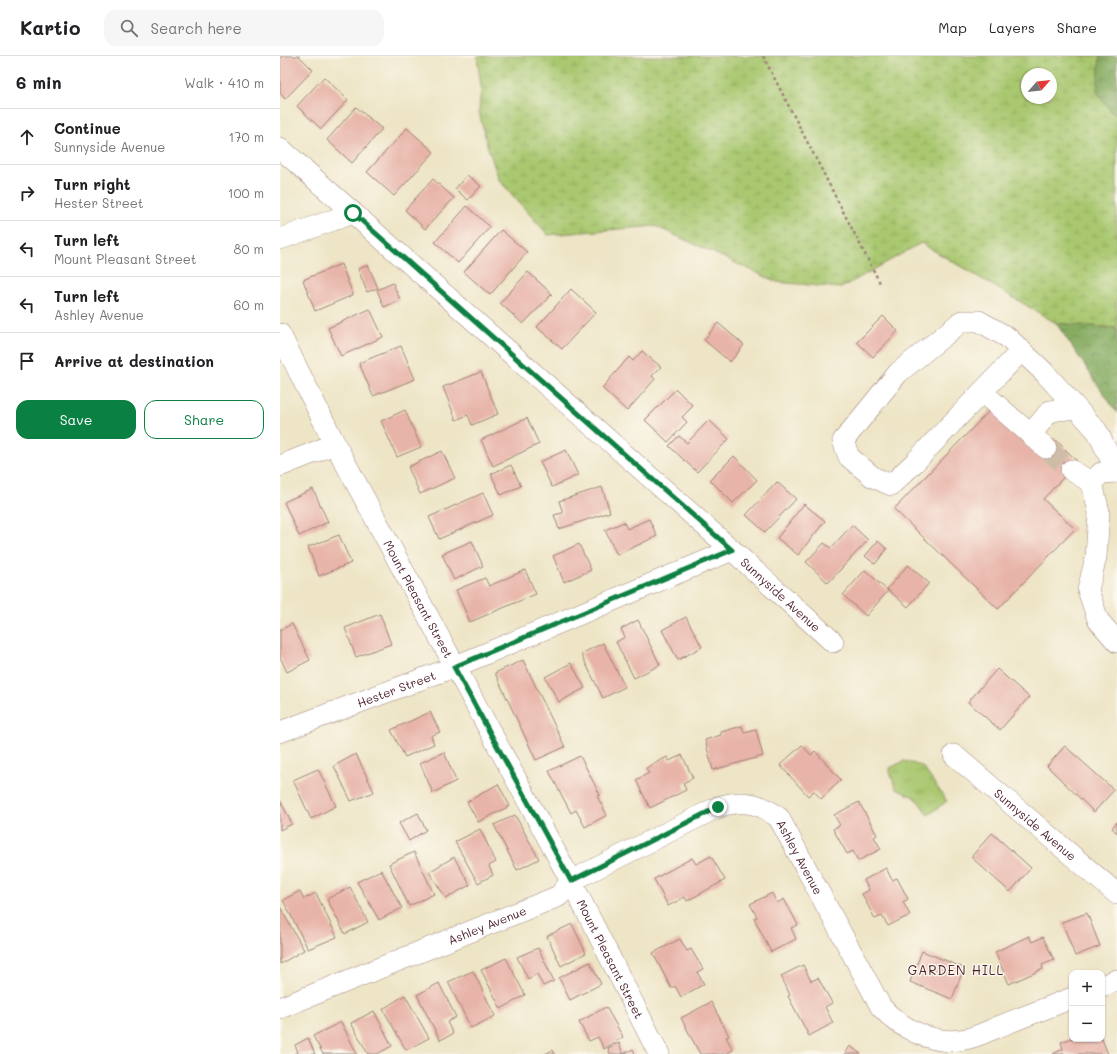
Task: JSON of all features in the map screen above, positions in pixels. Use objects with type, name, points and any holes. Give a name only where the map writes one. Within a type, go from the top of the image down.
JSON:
[{"type":"street","name":"Sunnyside Avenue","points":[[280,148],[732,550],[833,642]]},
{"type":"street","points":[[280,239],[353,213]]},
{"type":"street","points":[[1021,351],[891,485],[873,477],[849,457],[843,440],[898,373],[962,321],[979,321],[1007,337],[1044,373],[1097,431],[1117,472],[1101,473],[1092,483]]},
{"type":"street","name":"Mount Pleasant Street","points":[[280,334],[334,444],[571,881],[659,1054]]},
{"type":"street","points":[[982,392],[1038,441],[1050,411],[1076,408]]},
{"type":"street","points":[[280,466],[334,444]]},
{"type":"street","points":[[1071,470],[1092,483],[1100,512],[1096,557],[1088,590],[1098,620],[1117,642]]},
{"type":"street","name":"Hester Street","points":[[280,732],[454,667],[732,550]]},
{"type":"street","name":"Sunnyside Avenue","points":[[954,755],[1117,894]]},
{"type":"street","name":"Ashley Avenue","points":[[280,1008],[559,896],[571,881],[718,807],[731,802],[757,804],[780,818],[787,828],[881,1007],[891,1018],[902,1026],[914,1032],[937,1039],[960,1040],[1069,999]]},
{"type":"street","points":[[1105,985],[1117,980]]},
{"type":"path","points":[[763,56],[880,285]]},
{"type":"green space","points":[[477,56],[1100,56],[1097,91],[1111,112],[1117,116],[1117,328],[1056,323],[921,243],[841,288],[777,282],[655,226],[548,235],[499,180],[487,145],[479,112],[481,87]]},
{"type":"green space","points":[[1100,56],[1117,56],[1117,116],[1111,112],[1097,91]]},
{"type":"green space","points":[[1056,323],[1117,328],[1117,413]]},
{"type":"green space","points":[[904,761],[922,766],[947,801],[928,815],[916,798],[896,789],[890,768]]},
{"type":"building","points":[[282,56],[299,56],[313,70],[285,99],[280,93],[280,58]]},
{"type":"building","points":[[324,77],[348,100],[321,129],[297,106]]},
{"type":"building","points":[[356,107],[382,129],[352,163],[327,140]]},
{"type":"building","points":[[407,128],[434,152],[394,196],[367,172]]},
{"type":"building","points":[[467,175],[481,186],[468,200],[455,189]]},
{"type":"building","points":[[433,179],[454,198],[425,229],[405,210]]},
{"type":"building","points":[[467,206],[490,227],[458,263],[435,242]]},
{"type":"building","points":[[501,230],[527,252],[490,295],[464,272]]},
{"type":"building","points":[[341,264],[353,295],[315,311],[303,280]]},
{"type":"building","points":[[368,265],[378,288],[367,292],[358,269]]},
{"type":"building","points":[[528,272],[552,294],[523,324],[500,303]]},
{"type":"building","points":[[393,283],[400,300],[384,307],[377,290]]},
{"type":"building","points":[[571,289],[596,312],[562,349],[537,327]]},
{"type":"building","points":[[370,309],[383,337],[341,356],[328,328]]},
{"type":"building","points":[[883,316],[898,331],[873,357],[857,342]]},
{"type":"building","points":[[718,323],[744,345],[730,362],[704,340]]},
{"type":"building","points":[[401,346],[415,379],[373,396],[359,363]]},
{"type":"building","points":[[642,351],[661,367],[652,376],[655,379],[627,411],[602,388],[629,357],[633,361]]},
{"type":"building","points":[[481,372],[498,414],[472,425],[468,415],[456,420],[443,387]]},
{"type":"building","points":[[676,389],[693,406],[682,417],[687,422],[668,442],[645,420]]},
{"type":"building","points":[[993,407],[1040,453],[1055,439],[1078,462],[1043,499],[1075,529],[998,609],[894,509]]},
{"type":"building","points":[[405,410],[421,447],[397,457],[381,421]]},
{"type":"building","points":[[527,418],[539,444],[493,466],[481,440]]},
{"type":"building","points":[[709,420],[729,439],[697,472],[669,446],[679,436],[687,443]]},
{"type":"building","points":[[566,450],[578,475],[552,487],[540,462]]},
{"type":"building","points":[[442,451],[455,478],[420,494],[408,467]]},
{"type":"building","points":[[734,456],[757,480],[733,503],[710,480]]},
{"type":"building","points":[[511,465],[521,486],[501,495],[491,474]]},
{"type":"building","points":[[777,482],[796,499],[765,532],[746,515]]},
{"type":"building","points":[[602,487],[610,512],[559,529],[554,515],[563,513],[559,501]]},
{"type":"building","points":[[313,489],[328,522],[299,536],[284,502]]},
{"type":"building","points":[[483,493],[493,515],[439,539],[429,517]]},
{"type":"building","points":[[804,504],[825,521],[798,555],[777,538]]},
{"type":"building","points":[[649,519],[657,536],[617,555],[605,530],[624,522],[627,529]]},
{"type":"building","points":[[852,525],[868,540],[828,583],[806,562],[824,543],[831,548]]},
{"type":"building","points":[[339,535],[351,563],[319,576],[308,547]]},
{"type":"building","points":[[472,541],[483,566],[454,580],[442,554]]},
{"type":"building","points":[[878,541],[887,549],[875,564],[865,556]]},
{"type":"building","points":[[579,544],[591,570],[564,582],[553,556]]},
{"type":"building","points":[[908,565],[929,583],[908,607],[887,589]]},
{"type":"building","points":[[525,570],[536,594],[470,622],[456,590],[485,578],[489,586]]},
{"type":"building","points":[[865,570],[888,591],[866,616],[843,595]]},
{"type":"building","points":[[380,614],[391,644],[356,657],[345,628]]},
{"type":"building","points":[[686,617],[702,647],[678,660],[662,630]]},
{"type":"building","points":[[638,620],[660,665],[634,678],[616,642],[625,637],[621,629]]},
{"type":"building","points":[[292,624],[310,660],[287,672],[280,657],[280,630]]},
{"type":"building","points":[[603,643],[625,687],[603,698],[581,654]]},
{"type":"building","points":[[523,660],[565,747],[536,760],[495,673]]},
{"type":"building","points":[[571,663],[585,688],[559,702],[545,677]]},
{"type":"building","points":[[997,669],[1029,697],[1000,730],[968,702]]},
{"type":"building","points":[[430,712],[440,732],[431,736],[434,744],[405,757],[391,730]]},
{"type":"building","points":[[742,726],[744,733],[756,730],[763,756],[713,770],[705,740],[721,735],[721,732]]},
{"type":"building","points":[[802,745],[811,755],[815,751],[841,780],[821,799],[814,791],[808,796],[780,765]]},
{"type":"building","points":[[1065,746],[1114,790],[1094,812],[1047,766]]},
{"type":"building","points":[[444,752],[456,781],[433,793],[420,763]]},
{"type":"building","points":[[356,754],[374,792],[351,801],[334,766]]},
{"type":"building","points":[[682,755],[693,778],[683,783],[686,790],[650,808],[636,780],[649,773],[646,768],[667,757],[669,761]]},
{"type":"building","points":[[580,756],[600,795],[597,796],[607,815],[585,827],[576,810],[571,813],[549,771]]},
{"type":"building","points":[[318,769],[336,806],[311,819],[293,780]]},
{"type":"building","points":[[498,784],[510,806],[478,822],[467,802]]},
{"type":"building","points":[[280,800],[292,824],[280,830]]},
{"type":"building","points":[[859,802],[877,835],[874,837],[881,849],[858,861],[853,851],[847,854],[833,829],[840,825],[834,815]]},
{"type":"building","points":[[418,813],[426,830],[409,841],[399,823]]},
{"type":"building","points":[[515,815],[539,859],[517,870],[494,825]]},
{"type":"building","points":[[1117,822],[1117,833],[1112,828]]},
{"type":"building","points":[[480,829],[496,862],[489,866],[493,875],[478,883],[455,842]]},
{"type":"building","points":[[992,833],[1031,868],[1010,892],[971,857]]},
{"type":"building","points":[[414,852],[434,894],[409,906],[389,864]]},
{"type":"building","points":[[711,856],[725,880],[687,901],[685,897],[668,906],[654,879],[692,858],[696,864]]},
{"type":"building","points":[[454,857],[470,885],[446,898],[429,872]]},
{"type":"building","points":[[886,868],[892,880],[897,878],[908,899],[903,902],[910,915],[888,926],[882,916],[875,919],[862,894],[869,890],[864,880]]},
{"type":"building","points":[[381,870],[402,908],[379,920],[357,882]]},
{"type":"building","points":[[350,887],[368,922],[345,934],[327,899]]},
{"type":"building","points":[[300,891],[304,899],[316,893],[337,937],[308,949],[283,900]]},
{"type":"building","points":[[772,893],[777,903],[784,899],[798,925],[791,928],[796,939],[771,952],[754,918],[757,917],[750,904]]},
{"type":"building","points":[[280,907],[304,950],[280,964]]},
{"type":"building","points":[[1087,913],[1100,946],[1075,956],[1062,922]]},
{"type":"building","points":[[572,924],[586,953],[561,966],[547,936]]},
{"type":"building","points":[[1029,936],[1032,942],[1043,937],[1054,960],[1042,965],[1043,969],[1009,984],[995,952]]},
{"type":"building","points":[[680,939],[687,951],[691,949],[703,969],[697,972],[704,984],[681,997],[675,986],[671,988],[653,953]]},
{"type":"building","points":[[538,948],[554,981],[543,986],[537,974],[528,979],[517,957]]},
{"type":"building","points":[[922,951],[964,968],[952,999],[910,982]]},
{"type":"building","points":[[506,958],[525,995],[501,1009],[481,970]]},
{"type":"building","points":[[590,962],[601,984],[570,1000],[559,978]]},
{"type":"building","points":[[803,965],[811,981],[818,978],[832,1003],[825,1007],[833,1023],[809,1036],[788,996],[790,995],[781,976]]},
{"type":"building","points":[[473,971],[495,1016],[471,1028],[448,982]]},
{"type":"building","points":[[439,983],[456,1017],[447,1022],[453,1034],[440,1040],[417,995]]},
{"type":"building","points":[[405,995],[429,1038],[406,1050],[383,1009]]},
{"type":"building","points":[[711,1002],[729,1036],[726,1037],[733,1050],[726,1054],[700,1054],[681,1018]]},
{"type":"building","points":[[606,1007],[623,1037],[604,1049],[598,1037],[589,1041],[579,1022]]},
{"type":"building","points":[[374,1011],[392,1046],[377,1054],[368,1054],[351,1023]]},
{"type":"building","points":[[341,1022],[357,1054],[323,1054],[313,1036]]},
{"type":"building","points":[[308,1038],[315,1054],[294,1054],[298,1052],[295,1045]]},
{"type":"building","points":[[1069,1039],[1069,1042],[1103,1042],[1108,1054],[1053,1054],[1063,1049],[1061,1042]]},
{"type":"building","points":[[619,1043],[623,1054],[610,1054],[608,1048]]},
{"type":"building","points":[[850,1046],[861,1054],[845,1054]]},
{"type":"building","points":[[633,1049],[635,1054],[623,1054]]},
{"type":"building","points":[[553,1050],[555,1054],[545,1054]]},
{"type":"tunnel","points":[[1046,448],[1071,470]]},
{"type":"district","name":"GARDEN HILL","points":[[956,969]]},
{"type":"route","points":[[353,213],[732,550],[454,667],[571,881],[718,807]]}]
